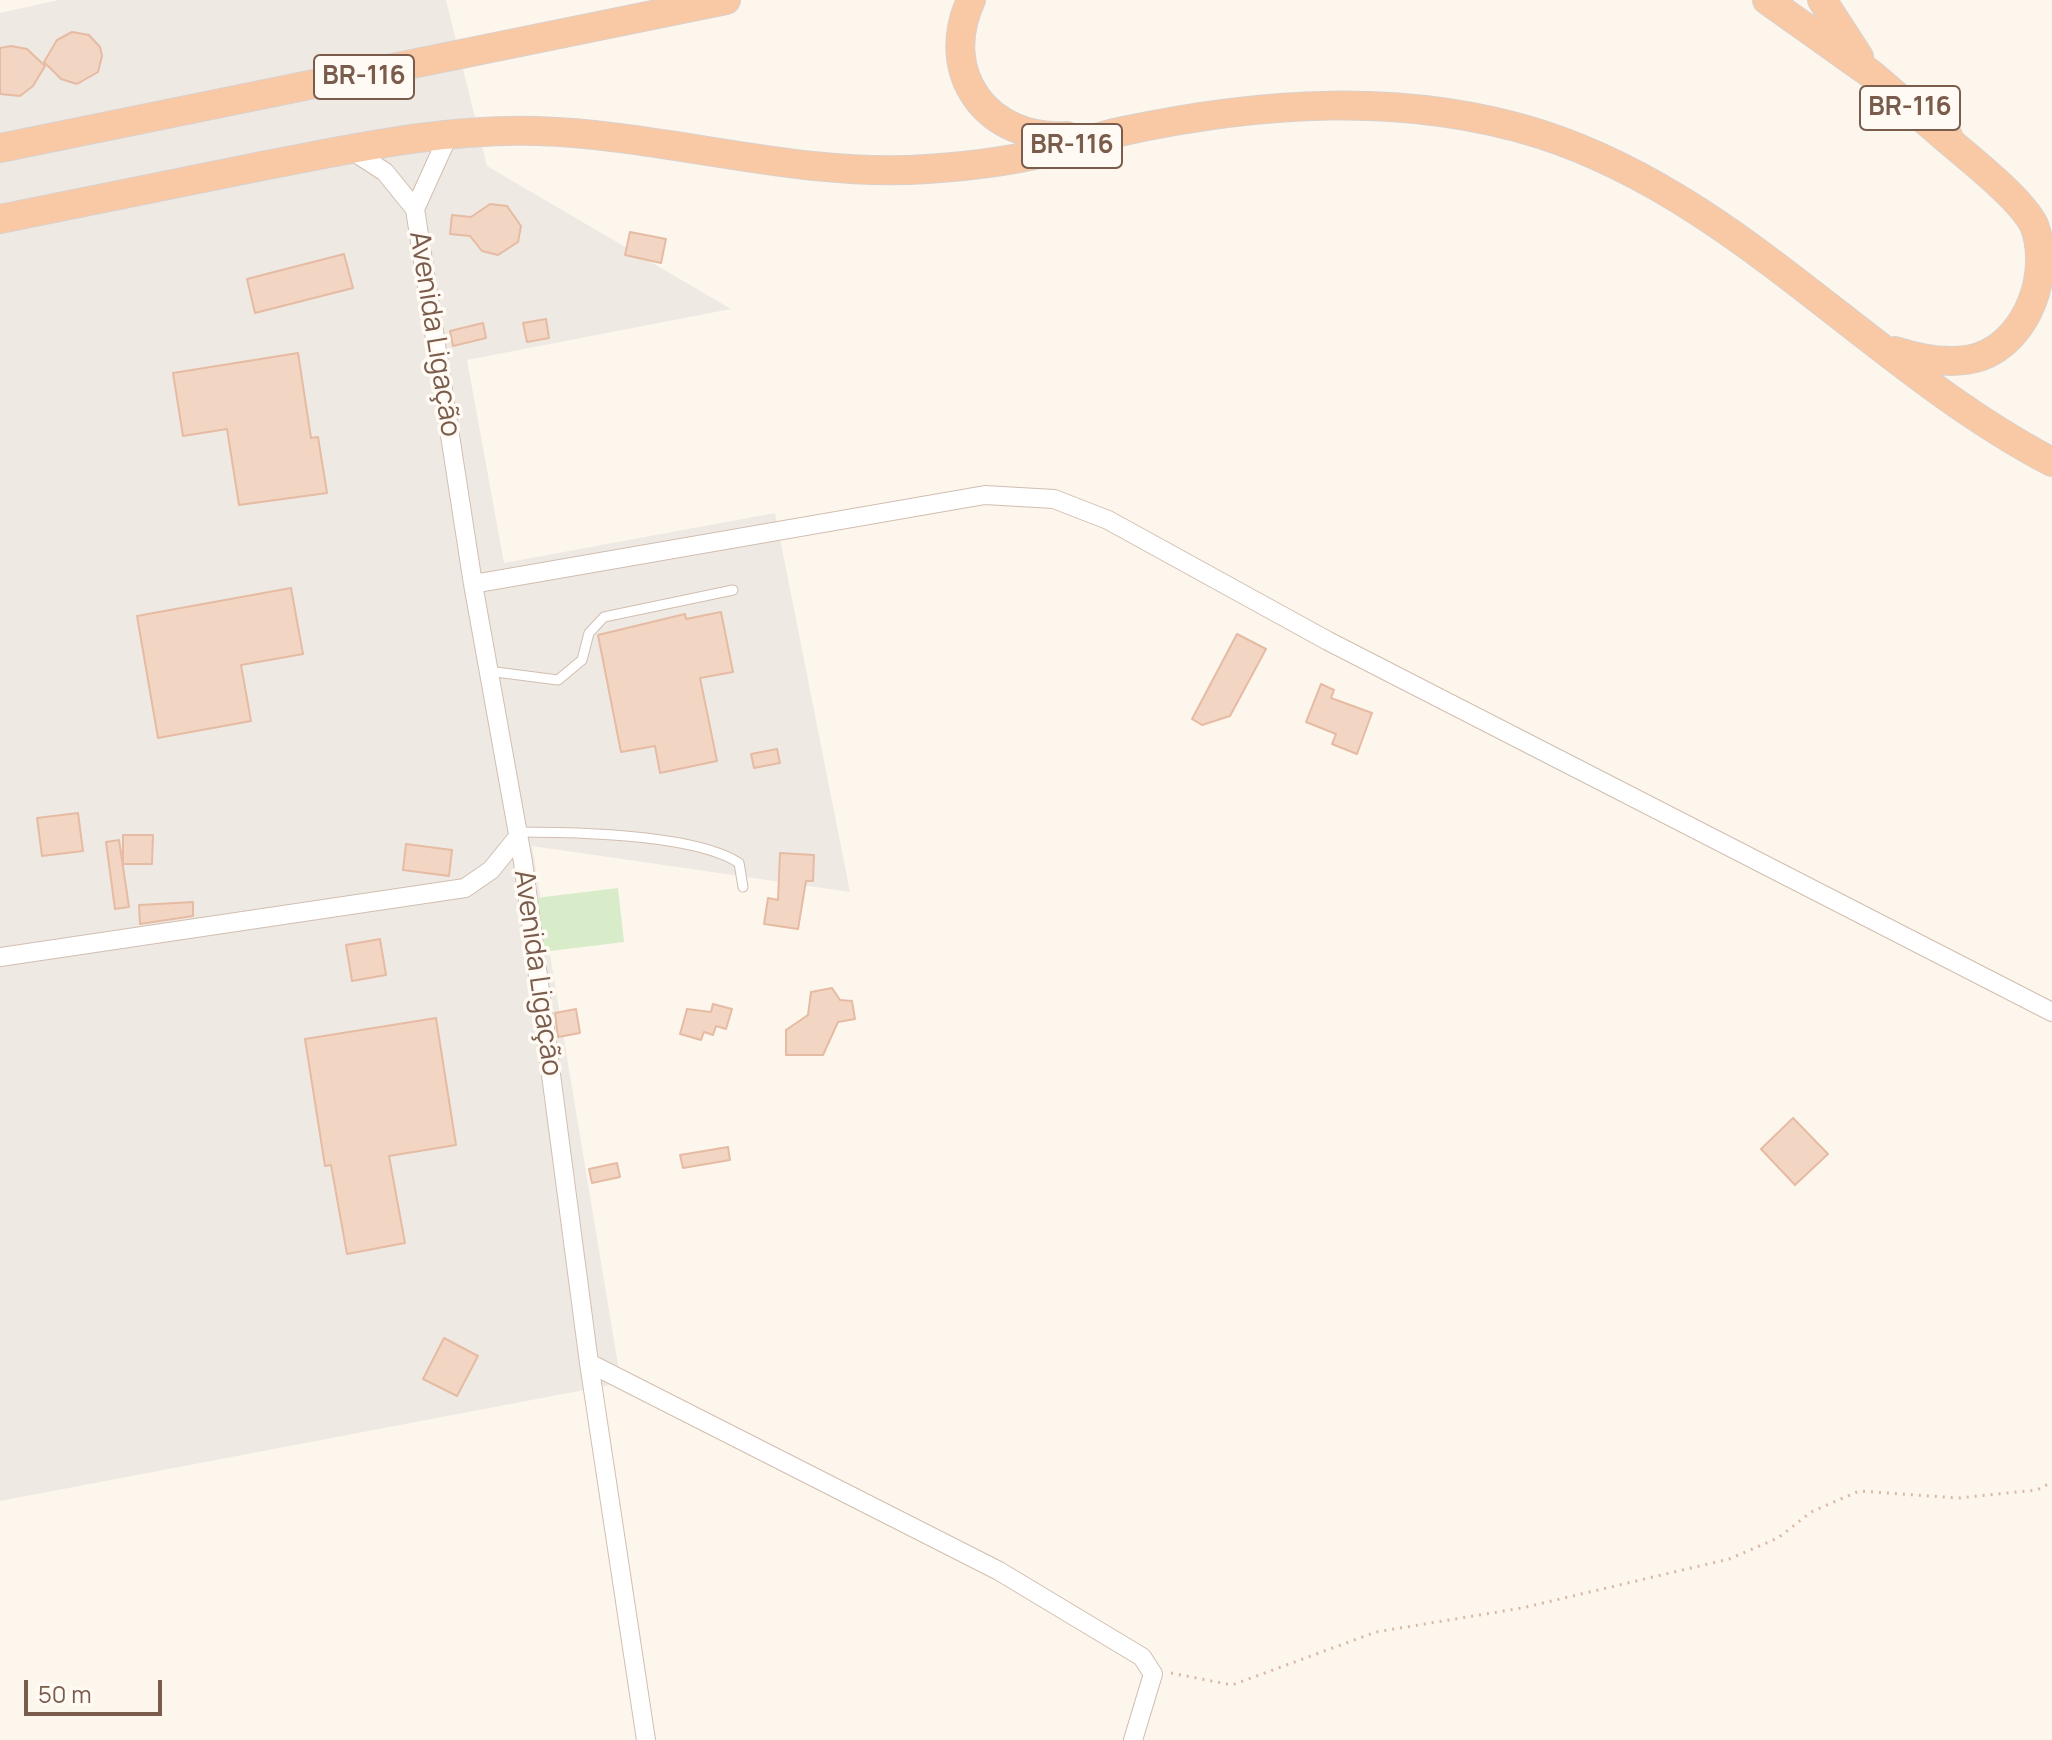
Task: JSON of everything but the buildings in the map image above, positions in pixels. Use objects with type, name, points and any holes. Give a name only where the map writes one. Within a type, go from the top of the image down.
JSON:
[{"type":"highway","name":"BR-116","points":[[0,148],[726,0]]},
{"type":"highway","points":[[971,0],[960,27],[963,68],[979,102],[995,118],[1034,136],[1117,132]]},
{"type":"highway","name":"BR-116","points":[[1767,0],[1871,74],[1933,127],[1961,144],[2052,219]]},
{"type":"highway","points":[[1822,0],[1871,74]]},
{"type":"highway","name":"BR-116","points":[[0,219],[351,150],[449,134],[536,130],[592,135],[794,166],[883,171],[999,162],[1117,132],[1254,111],[1338,105],[1435,111],[1538,134],[1613,162],[1679,200],[1803,285],[1879,346],[2052,462]]},
{"type":"highway","points":[[1879,346],[1932,360],[1979,357],[2002,343],[2021,325],[2039,290],[2041,248],[2029,216],[1933,127]]},
{"type":"street","name":"Avenida Ligação","points":[[415,209],[449,134]]},
{"type":"street","name":"Avenida Ligação","points":[[351,150],[385,172],[415,209],[473,584],[525,878],[589,1363],[646,1740]]},
{"type":"street","points":[[473,584],[954,500],[1009,494],[1054,499],[1108,520],[1328,641],[2052,1012]]},
{"type":"street","points":[[0,957],[465,888],[491,870],[516,835]]},
{"type":"street","points":[[589,1363],[999,1571],[1148,1661],[1153,1674],[1152,1684],[1133,1740]]},
{"type":"lane","points":[[488,671],[558,680],[582,660],[589,633],[604,617],[733,590]]},
{"type":"lane","points":[[516,835],[622,837],[697,847],[726,854],[739,863],[743,887]]},
{"type":"path","points":[[1152,1684],[1165,1672],[1232,1685],[1376,1632],[1522,1608],[1729,1559],[1778,1538],[1811,1512],[1859,1491],[1958,1498],[2037,1490],[2052,1482]]},
{"type":"shaded area","points":[[59,0],[446,0],[487,166],[731,309],[467,360],[504,563],[775,513],[850,892],[532,846],[621,1383],[0,1501],[0,13]]},
{"type":"green space","points":[[618,888],[624,942],[542,952],[536,898]]}]
